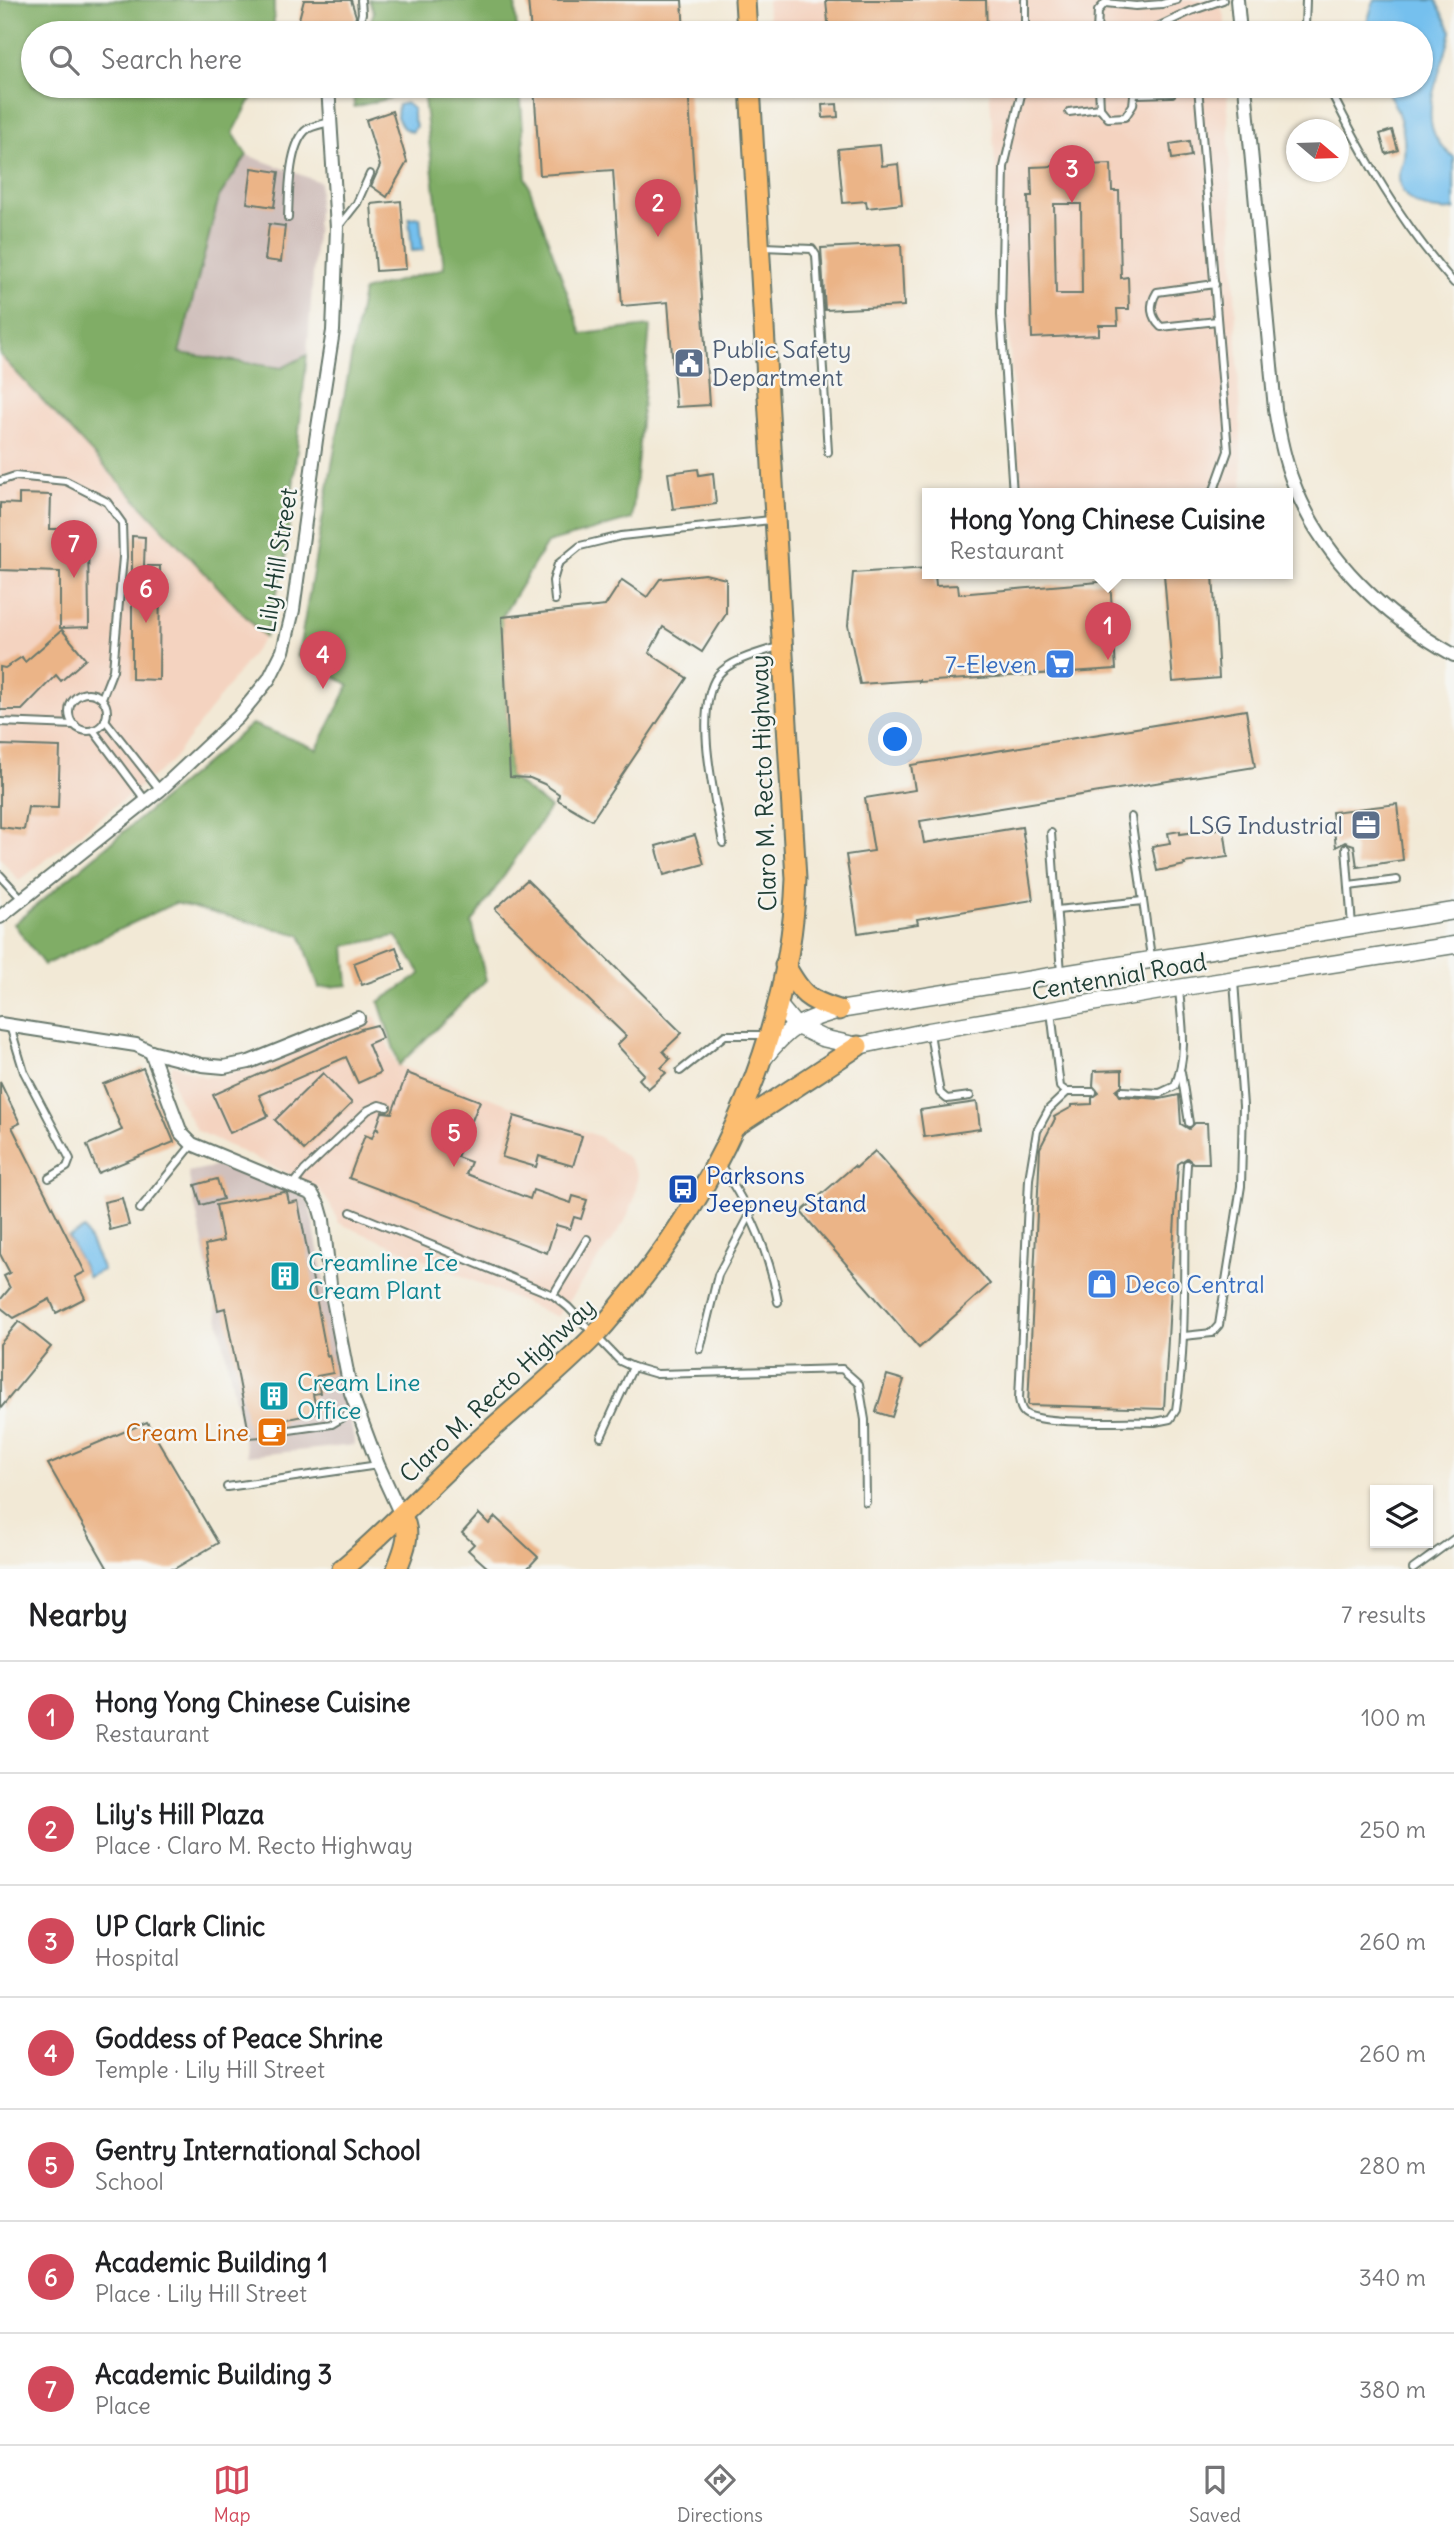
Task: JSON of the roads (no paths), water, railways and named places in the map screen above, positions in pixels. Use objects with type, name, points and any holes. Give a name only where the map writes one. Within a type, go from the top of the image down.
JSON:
[{"type":"main road","points":[[745,0],[746,21]]},
{"type":"main road","name":"Claro M. Recto Highway","points":[[342,1569],[596,1334],[668,1243],[718,1162],[736,1126],[759,1064],[777,1003],[795,901],[796,879],[751,98]]},
{"type":"main road","points":[[785,965],[805,996],[816,1003],[839,1010]]},
{"type":"main road","points":[[736,1126],[858,1046]]},
{"type":"main road","points":[[397,1569],[409,1536],[401,1515]]},
{"type":"street","points":[[1237,0],[1239,21]]},
{"type":"street","name":"Lily Hill Street","points":[[0,917],[160,790],[238,718],[269,679],[283,652],[293,610],[333,331],[337,228],[329,98]]},
{"type":"street","points":[[1246,98],[1275,409],[1285,461],[1293,484],[1323,538],[1357,580],[1395,616],[1454,655]]},
{"type":"street","name":"Centennial Road","points":[[759,1064],[781,1036],[795,1025],[839,1010],[1454,911]]},
{"type":"street","name":"Centennial Road","points":[[777,1003],[795,1025],[822,1038],[858,1046],[1178,988],[1454,945]]},
{"type":"street","points":[[5,1025],[136,1045],[150,1052],[202,1065],[224,1066],[249,1062],[358,1018]]},
{"type":"street","points":[[150,1052],[181,1132],[192,1144],[312,1194],[319,1206],[338,1332],[355,1410],[401,1515]]},
{"type":"lane","points":[[360,21],[361,0]]},
{"type":"lane","points":[[1025,0],[1025,21]]},
{"type":"lane","points":[[1098,21],[1098,11],[1105,2],[1136,6],[1177,0]]},
{"type":"lane","points":[[1170,21],[1223,0]]},
{"type":"lane","points":[[1305,21],[1306,0]]},
{"type":"lane","points":[[1013,488],[1001,315],[1004,167],[1020,98]]},
{"type":"lane","points":[[1100,98],[1100,108],[1108,118],[1125,117],[1134,98]]},
{"type":"lane","points":[[1200,98],[1228,451],[1215,488]]},
{"type":"lane","points":[[1334,98],[1377,179],[1454,283]]},
{"type":"lane","points":[[1069,112],[1100,108]]},
{"type":"lane","points":[[288,218],[291,170],[298,140],[306,129],[330,122]]},
{"type":"lane","points":[[337,228],[357,203],[370,174]]},
{"type":"lane","points":[[761,247],[812,249],[816,255],[828,452]]},
{"type":"lane","points":[[1215,284],[1157,292],[1151,310],[1154,321],[1161,327],[1217,321]]},
{"type":"lane","points":[[0,481],[15,476],[66,481],[107,502],[122,523],[123,557],[113,670],[102,698]]},
{"type":"lane","points":[[555,600],[552,581],[558,564],[580,546],[621,536],[776,519]]},
{"type":"lane","points":[[723,844],[706,750],[708,701],[719,675],[745,657],[783,646]]},
{"type":"lane","points":[[91,693],[102,698],[107,710],[105,720],[93,730],[80,729],[71,719],[70,706],[78,696],[91,693]]},
{"type":"lane","points":[[105,720],[160,790]]},
{"type":"lane","points":[[0,722],[75,725]]},
{"type":"lane","points":[[93,730],[146,801]]},
{"type":"lane","points":[[1131,817],[1152,959]]},
{"type":"lane","points":[[1051,833],[1061,975]]},
{"type":"lane","points":[[1346,848],[1352,928]]},
{"type":"lane","points":[[0,875],[22,899]]},
{"type":"lane","points":[[1349,886],[1397,880]]},
{"type":"lane","points":[[1058,910],[1143,901]]},
{"type":"lane","points":[[1184,1336],[1212,1333],[1219,1325],[1241,1186],[1243,1106],[1234,979]]},
{"type":"lane","points":[[1122,1091],[1160,1093],[1175,1086],[1181,1070],[1184,1045],[1178,988]]},
{"type":"lane","points":[[1051,1010],[1060,1087],[1067,1092],[1093,1092]]},
{"type":"lane","points":[[5,1025],[24,1072],[70,1159],[67,1167],[49,1178]]},
{"type":"lane","points":[[929,1031],[940,1093],[947,1099],[970,1096]]},
{"type":"lane","points":[[680,1071],[726,1035],[768,1035]]},
{"type":"lane","points":[[1181,1070],[1189,1124]]},
{"type":"lane","points":[[1067,1092],[1049,1109],[1037,1131],[1029,1179],[1019,1399],[1027,1415],[1052,1419],[1155,1422],[1170,1419],[1176,1410],[1184,1336],[1187,1164]]},
{"type":"lane","points":[[293,1185],[304,1171],[368,1110],[379,1105],[387,1107]]},
{"type":"lane","points":[[140,1209],[192,1144]]},
{"type":"lane","points":[[718,1162],[751,1213],[773,1277],[778,1303]]},
{"type":"lane","points":[[351,1212],[553,1295],[596,1334],[620,1361],[633,1367],[657,1374],[842,1369],[859,1384],[865,1420],[866,1502]]},
{"type":"lane","points":[[700,1349],[718,1275],[751,1213]]},
{"type":"lane","points":[[553,1295],[587,1239]]},
{"type":"lane","points":[[601,1437],[633,1367]]},
{"type":"lane","points":[[289,1430],[332,1424],[355,1410]]},
{"type":"lane","points":[[227,1488],[377,1465]]},
{"type":"lane","points":[[1413,1569],[1454,1539]]},
{"type":"water","points":[[1374,0],[1436,0],[1451,31],[1433,94],[1433,21],[1368,21]]},
{"type":"water","points":[[1390,98],[1432,98],[1433,130],[1440,144],[1454,157],[1454,210],[1436,210],[1419,205],[1406,196],[1401,188],[1399,176],[1405,149],[1403,129]]},
{"type":"water","points":[[406,103],[413,109],[416,126],[412,132],[403,128],[397,117],[398,105]]},
{"type":"water","points":[[420,217],[423,250],[412,251],[409,218]]},
{"type":"water","points":[[84,1229],[103,1270],[88,1277],[68,1237]]},
{"type":"place","name":"UP Clark Clinic","points":[[1072,203]]},
{"type":"place","name":"Lily's Hill Plaza","points":[[658,237]]},
{"type":"place","name":"Public Safety Department","points":[[689,363]]},
{"type":"place","name":"Academic Building 3","points":[[74,578]]},
{"type":"place","name":"Academic Building 1","points":[[146,623]]},
{"type":"place","name":"Hong Yong Chinese Cuisine","points":[[1108,660]]},
{"type":"place","name":"7-Eleven","points":[[1060,664]]},
{"type":"place","name":"Goddess of Peace Shrine","points":[[323,689]]},
{"type":"place","name":"LSG Industrial","points":[[1366,825]]},
{"type":"place","name":"Gentry International School","points":[[454,1167]]},
{"type":"place","name":"Parksons Jeepney Stand","points":[[683,1189]]},
{"type":"place","name":"Creamline Ice Cream Plant","points":[[285,1276]]},
{"type":"place","name":"Deco Central","points":[[1102,1284]]},
{"type":"place","name":"Cream Line Office","points":[[274,1396]]},
{"type":"place","name":"Cream Line","points":[[272,1432]]}]
